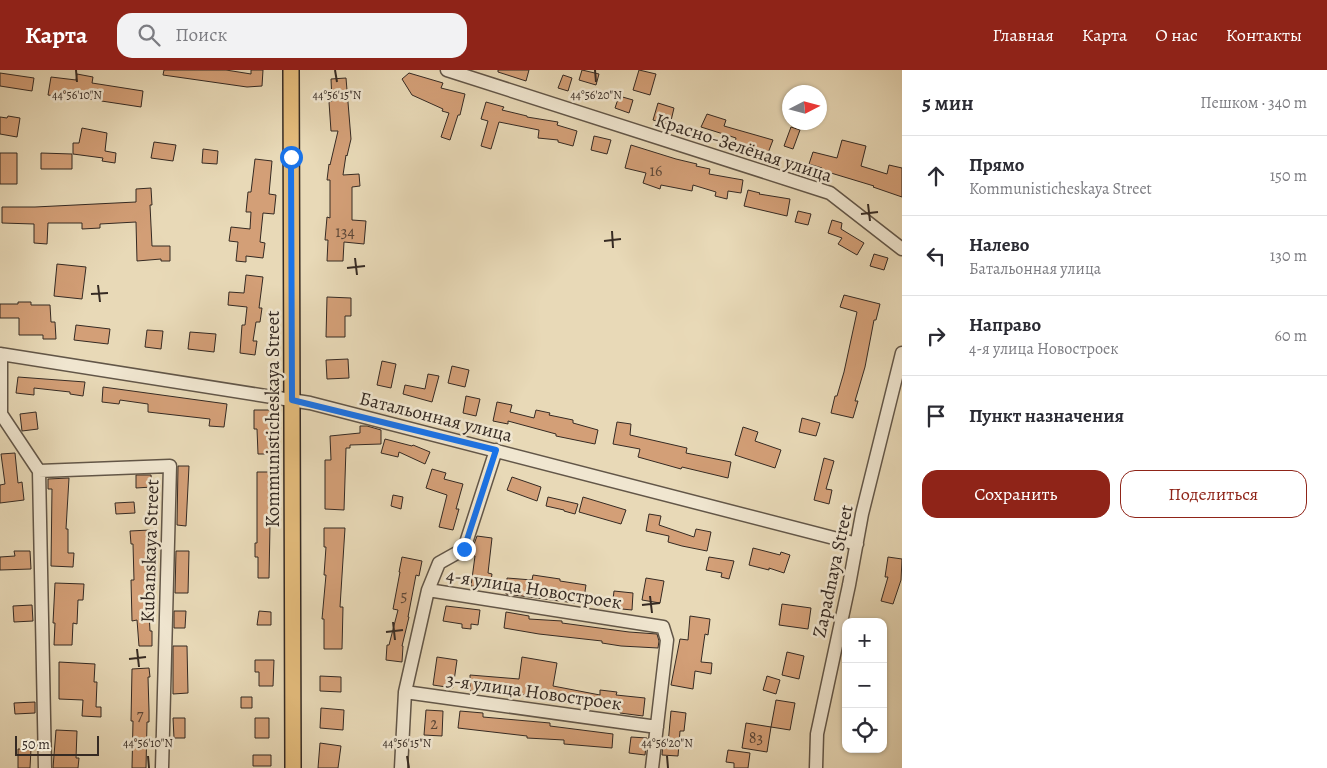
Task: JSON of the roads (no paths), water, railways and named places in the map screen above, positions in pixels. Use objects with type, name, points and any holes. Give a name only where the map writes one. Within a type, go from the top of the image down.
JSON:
[{"type":"main road","name":"Kommunisticheskaya Street","points":[[291,70],[294,768]]},
{"type":"street","name":"Красно-Зелёная улица","points":[[446,70],[830,193],[902,249]]},
{"type":"street","name":"Zapadnaya Street","points":[[816,768],[817,734],[862,514],[902,353]]},
{"type":"street","name":"Батальонная улица","points":[[0,354],[292,400],[496,450],[857,544]]},
{"type":"street","points":[[0,354],[2,414],[39,471],[45,768]]},
{"type":"street","name":"4-я улица Новостроек","points":[[401,768],[406,692],[428,590],[439,563],[464,549],[496,450]]},
{"type":"street","name":"Kubanskaya Street","points":[[39,471],[170,466],[162,768]]},
{"type":"street","name":"4-я улица Новостроек","points":[[428,590],[663,627],[667,640],[657,727]]},
{"type":"street","name":"3-я улица Новостроек","points":[[406,692],[657,727]]},
{"type":"street","points":[[652,768],[657,727]]}]
